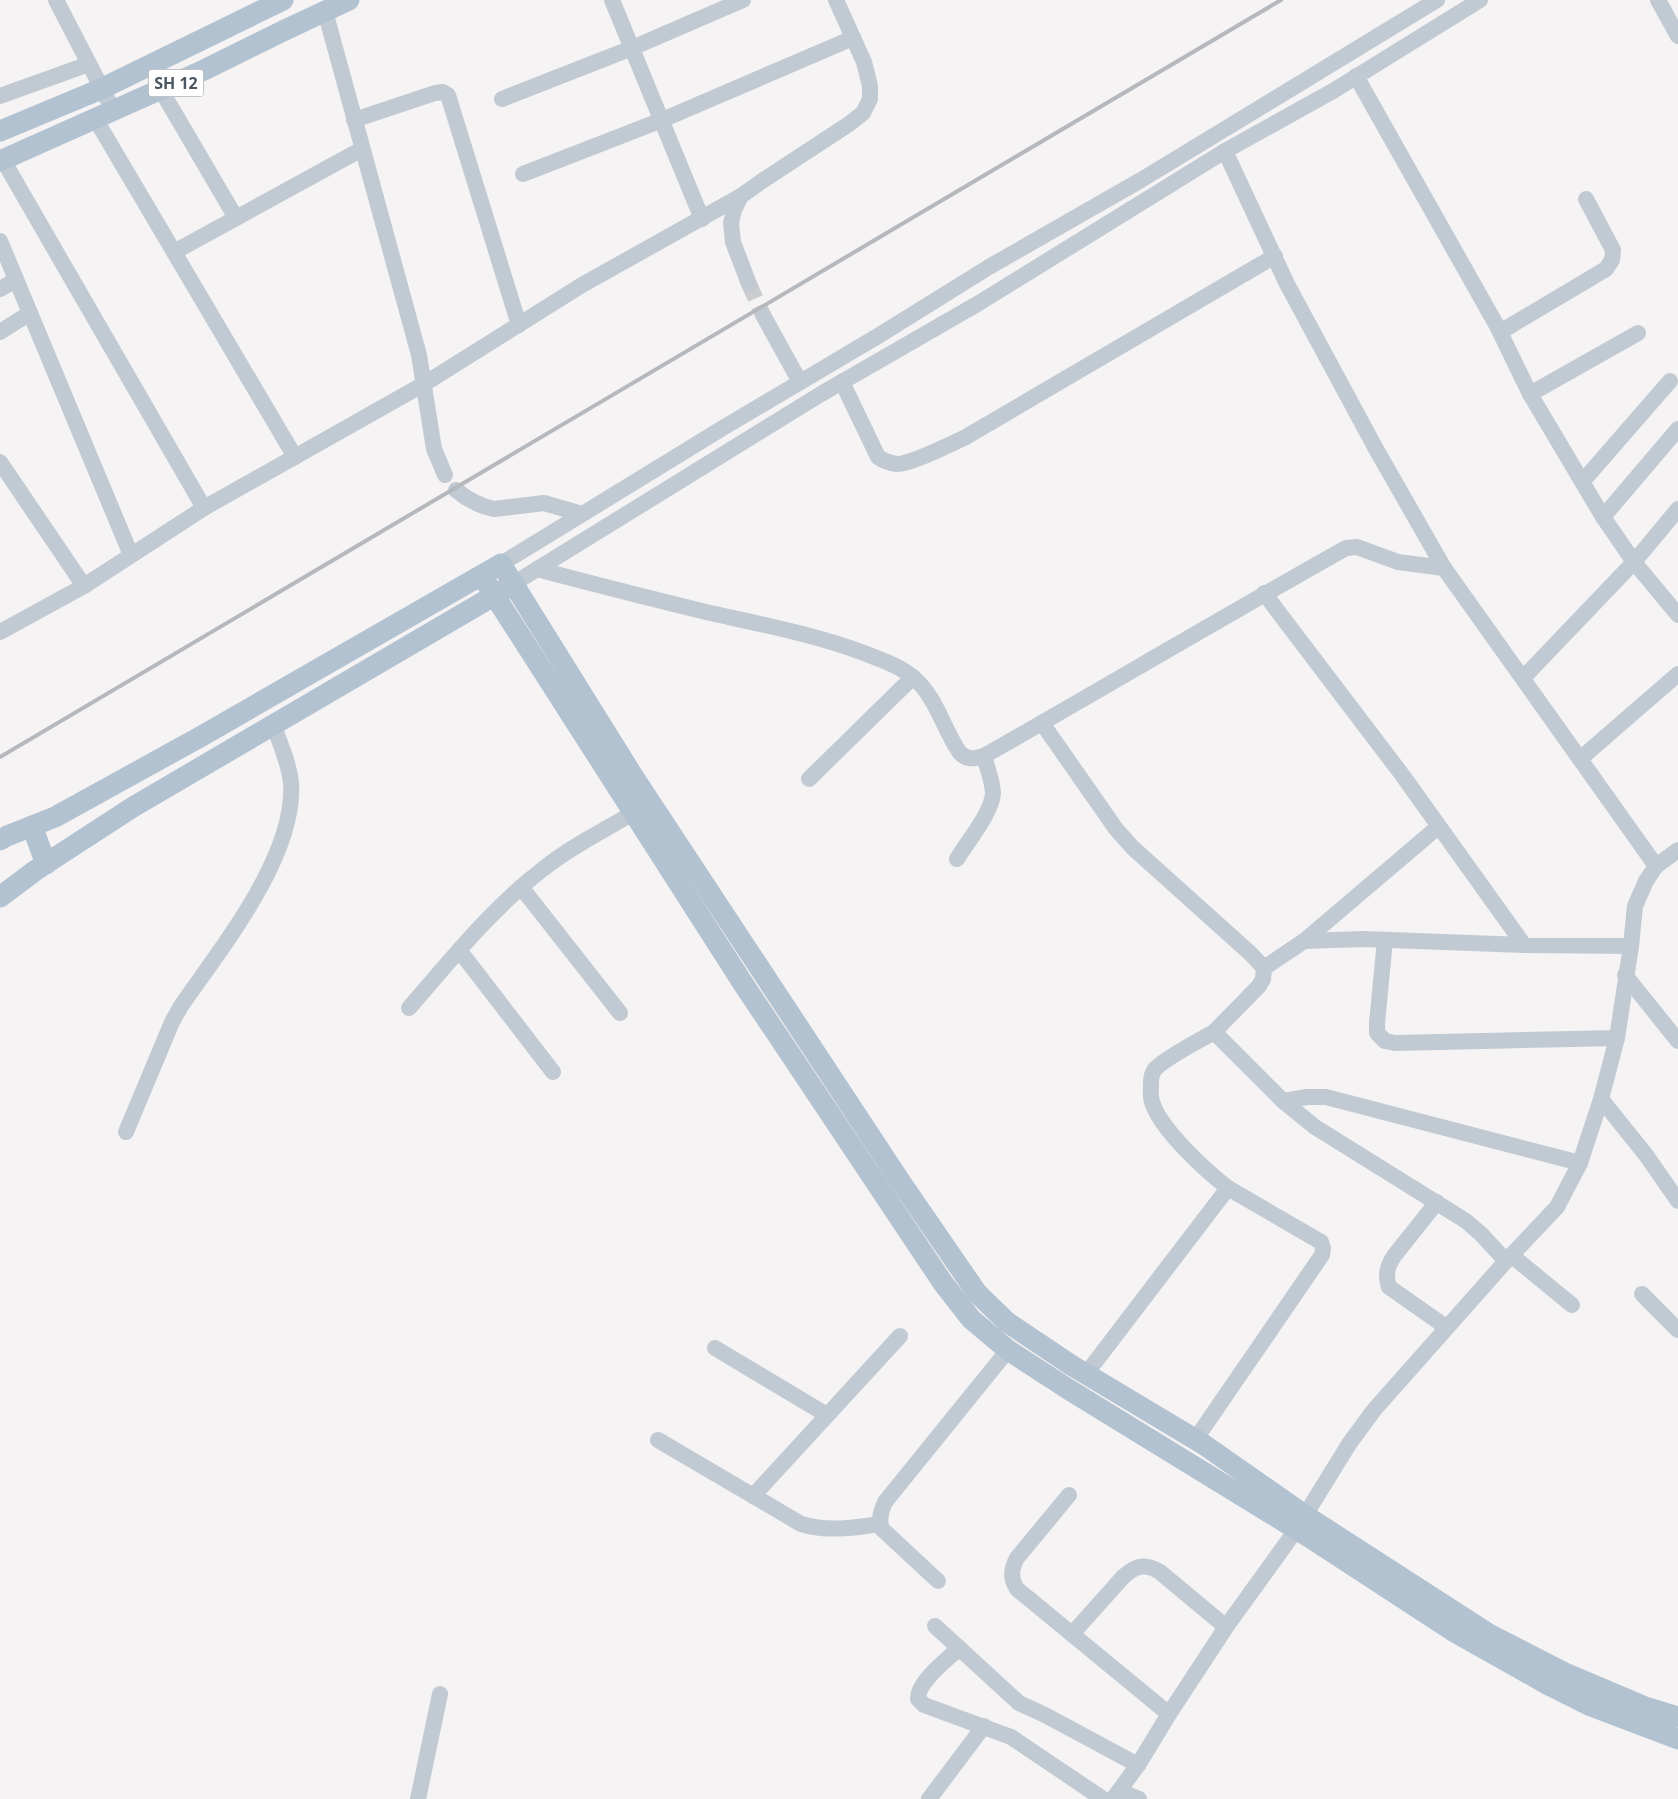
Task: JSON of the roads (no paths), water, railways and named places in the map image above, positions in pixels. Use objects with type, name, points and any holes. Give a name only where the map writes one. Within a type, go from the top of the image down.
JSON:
[{"type":"main road","name":"SH 12","points":[[0,131],[101,89],[283,0]]},
{"type":"main road","name":"SH 12","points":[[2,160],[105,116],[349,0]]},
{"type":"main road","points":[[0,840],[56,817],[200,737],[501,564],[639,784],[900,1181],[976,1293],[1006,1322],[1086,1374],[1195,1440],[1301,1523],[1453,1631],[1547,1684],[1591,1706],[1678,1739]]},
{"type":"main road","points":[[482,576],[744,985],[943,1283],[971,1319],[1008,1350],[1068,1389],[1489,1634],[1568,1674],[1645,1707],[1678,1717]]},
{"type":"main road","points":[[0,897],[46,864],[133,807],[513,584]]},
{"type":"main road","points":[[32,826],[46,864]]},
{"type":"street","points":[[56,0],[101,89],[105,116],[174,252],[296,457]]},
{"type":"street","points":[[612,0],[702,218]]},
{"type":"street","points":[[502,99],[632,48],[743,0]]},
{"type":"street","points":[[0,632],[84,586],[204,508],[424,384],[582,285],[741,196],[849,124],[863,113],[870,99],[870,86],[864,62],[836,0]]},
{"type":"street","points":[[501,564],[989,267],[1157,170],[1437,0]]},
{"type":"street","points":[[513,584],[842,382],[979,303],[1225,151],[1356,76],[1480,0]]},
{"type":"street","points":[[1658,0],[1678,36]]},
{"type":"street","points":[[325,11],[419,355],[434,449],[445,475]]},
{"type":"street","points":[[523,174],[662,120],[853,38]]},
{"type":"street","points":[[0,96],[88,64]]},
{"type":"street","points":[[1356,76],[1500,332],[1530,394],[1603,517],[1634,562],[1678,615]]},
{"type":"street","points":[[161,90],[236,218]]},
{"type":"street","points":[[354,120],[435,93],[442,92],[448,95],[519,325]]},
{"type":"street","points":[[174,252],[362,149]]},
{"type":"street","points":[[1225,151],[1287,284],[1376,449],[1444,568],[1656,866]]},
{"type":"street","points":[[2,160],[204,508]]},
{"type":"street","points":[[741,196],[734,210],[731,223],[733,242],[749,284]]},
{"type":"street","points":[[1500,332],[1606,269],[1612,260],[1613,250],[1586,199]]},
{"type":"street","points":[[0,241],[131,555]]},
{"type":"street","points":[[842,382],[878,457],[885,462],[898,464],[910,461],[964,438],[1275,256]]},
{"type":"street","points":[[0,289],[16,280]]},
{"type":"street","points":[[0,332],[30,313]]},
{"type":"street","points":[[763,315],[800,382]]},
{"type":"street","points":[[1530,394],[1638,333]]},
{"type":"street","points":[[1582,481],[1670,380]]},
{"type":"street","points":[[1603,517],[1678,428]]},
{"type":"street","points":[[0,462],[84,586]]},
{"type":"street","points":[[456,490],[472,502],[486,507],[494,508],[544,503],[582,514]]},
{"type":"street","points":[[1522,678],[1634,562],[1678,509]]},
{"type":"street","points":[[537,569],[830,641],[888,662],[913,677],[930,697],[960,752],[964,757],[974,759],[984,756],[1264,593],[1346,548],[1357,546],[1398,562],[1444,568]]},
{"type":"street","points":[[1264,593],[1403,776],[1524,945]]},
{"type":"street","points":[[1580,759],[1678,674]]},
{"type":"street","points":[[809,779],[913,677]]},
{"type":"street","points":[[1042,723],[1116,830],[1133,848],[1251,954],[1264,968],[1263,979],[1259,986],[1214,1032],[1163,1062],[1155,1069],[1151,1077],[1150,1091],[1152,1102],[1161,1120],[1196,1161],[1228,1188],[1321,1242],[1323,1248],[1322,1255],[1195,1440]]},
{"type":"street","points":[[126,1132],[172,1022],[252,902],[281,843],[288,823],[291,783],[284,751],[273,724]]},
{"type":"street","points":[[957,859],[987,812],[991,801],[993,793],[984,756]]},
{"type":"street","points":[[408,1008],[459,950],[521,887],[557,859],[634,813]]},
{"type":"street","points":[[1264,968],[1304,941],[1438,827]]},
{"type":"street","points":[[1139,1799],[1116,1795],[1138,1766],[1169,1714],[1226,1627],[1301,1523],[1349,1444],[1369,1417],[1446,1327],[1557,1207],[1580,1163],[1601,1099],[1617,1038],[1635,906],[1646,881],[1656,866],[1678,850]]},
{"type":"street","points":[[521,887],[620,1013]]},
{"type":"street","points":[[1304,941],[1385,940],[1524,945],[1631,946]]},
{"type":"street","points":[[1385,940],[1377,1023],[1377,1033],[1385,1041],[1395,1043],[1485,1042],[1617,1038]]},
{"type":"street","points":[[459,950],[553,1072]]},
{"type":"street","points":[[1625,975],[1678,1041]]},
{"type":"street","points":[[1214,1032],[1283,1101],[1315,1127],[1466,1221],[1509,1258],[1572,1305]]},
{"type":"street","points":[[1283,1101],[1307,1097],[1326,1097],[1580,1163]]},
{"type":"street","points":[[1601,1099],[1646,1155],[1678,1202]]},
{"type":"street","points":[[1086,1374],[1228,1188]]},
{"type":"street","points":[[1437,1202],[1394,1256],[1388,1266],[1386,1279],[1389,1287],[1446,1327]]},
{"type":"street","points":[[1642,1294],[1678,1330]]},
{"type":"street","points":[[753,1496],[900,1336]]},
{"type":"street","points":[[715,1348],[827,1415]]},
{"type":"street","points":[[938,1581],[882,1529],[880,1524],[882,1510],[885,1502],[1008,1350]]},
{"type":"street","points":[[658,1440],[793,1520],[812,1527],[848,1528],[880,1524]]},
{"type":"street","points":[[1069,1495],[1017,1558],[1012,1566],[1013,1583],[1017,1589],[1169,1714]]},
{"type":"street","points":[[1072,1634],[1123,1577],[1136,1567],[1143,1565],[1152,1567],[1160,1572],[1226,1627]]},
{"type":"street","points":[[935,1626],[1019,1703],[1045,1715],[1138,1766]]},
{"type":"street","points":[[959,1648],[923,1683],[918,1693],[918,1699],[924,1705],[998,1731],[1021,1743],[1103,1799]]},
{"type":"street","points":[[418,1799],[440,1694]]},
{"type":"street","points":[[930,1799],[984,1726]]},
{"type":"tunnel","points":[[749,284],[763,315]]},
{"type":"railway","points":[[0,757],[1281,0]]}]
